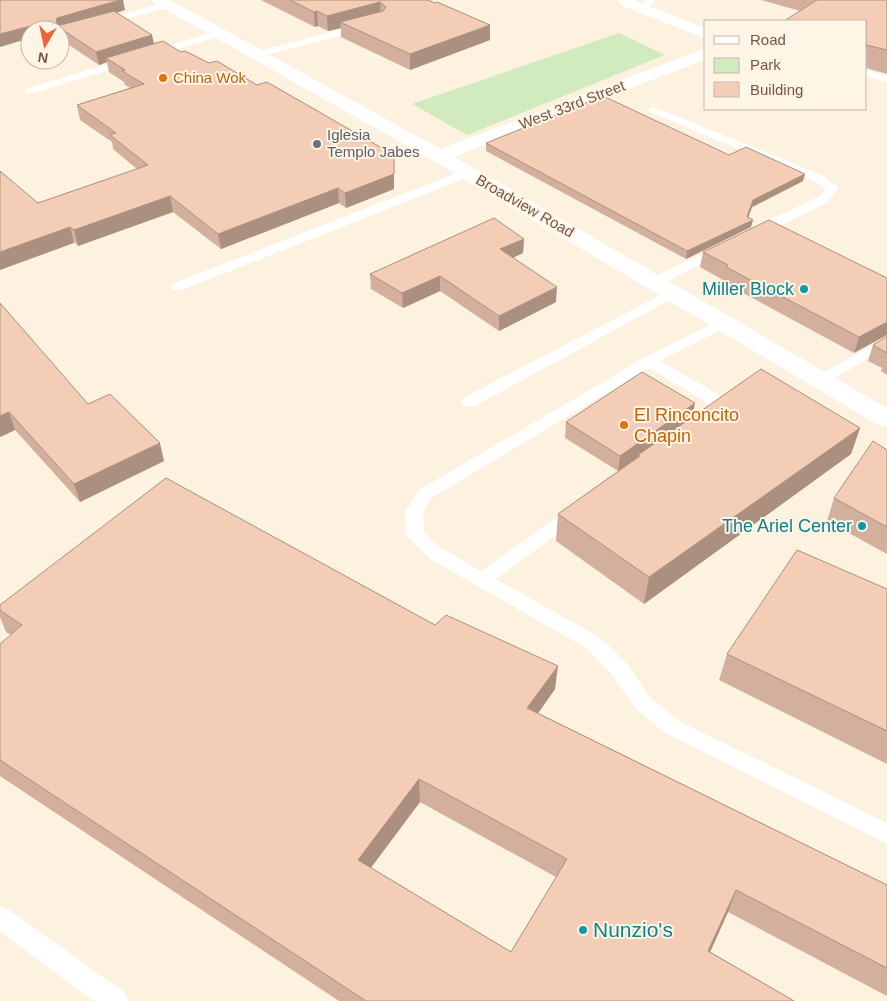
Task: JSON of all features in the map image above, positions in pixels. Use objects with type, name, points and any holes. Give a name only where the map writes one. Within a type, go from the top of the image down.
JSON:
[{"type":"main road","name":"Broadview Road","points":[[162,1],[439,156],[887,419]]},
{"type":"main road","points":[[625,2],[647,5],[704,33]]},
{"type":"main road","name":"West 33rd Street","points":[[439,156],[704,54]]},
{"type":"lane","points":[[70,31],[162,1]]},
{"type":"lane","points":[[256,55],[380,22]]},
{"type":"lane","points":[[30,91],[219,33]]},
{"type":"lane","points":[[867,73],[887,79]]},
{"type":"lane","points":[[469,402],[663,288],[740,240],[824,199],[832,188],[820,179],[654,110]]},
{"type":"lane","points":[[177,287],[467,173]]},
{"type":"lane","points":[[723,323],[649,361],[425,494],[414,512],[415,535],[436,554],[595,644],[621,671],[643,703],[672,727],[887,834]]},
{"type":"lane","points":[[820,380],[887,341]]},
{"type":"lane","points":[[649,361],[710,397],[716,405],[715,412],[691,429]]},
{"type":"lane","points":[[481,580],[586,504]]},
{"type":"lane","points":[[0,918],[115,1001]]},
{"type":"green space","points":[[619,33],[665,55],[467,135],[412,104]]},
{"type":"building","points":[[0,0],[120,0],[57,18],[57,20],[20,20],[20,29],[0,34]]},
{"type":"building","points":[[290,0],[428,0],[437,2],[490,25],[410,54],[340,22],[383,11],[386,7],[380,2],[327,16]]},
{"type":"building","points":[[817,0],[887,0],[887,50],[867,45],[867,20],[786,20]]},
{"type":"building","points":[[114,11],[152,35],[96,52],[70,35],[70,23]]},
{"type":"building","points":[[163,41],[181,52],[185,51],[209,63],[217,61],[257,85],[267,82],[394,155],[394,174],[345,193],[338,188],[218,234],[170,196],[74,230],[70,227],[0,252],[0,171],[38,203],[148,165],[110,135],[116,133],[77,105],[144,84],[122,71],[125,70],[106,58]]},
{"type":"building","points":[[603,96],[729,155],[746,147],[805,174],[753,200],[747,217],[753,220],[687,251],[486,143]]},
{"type":"building","points":[[494,218],[524,239],[500,249],[557,287],[499,316],[440,276],[402,293],[370,274]]},
{"type":"building","name":"Miller Block","points":[[769,220],[887,278],[887,322],[859,337],[726,267],[728,265],[703,252]]},
{"type":"building","points":[[0,303],[88,404],[110,394],[160,443],[74,484],[9,412],[0,416]]},
{"type":"building","points":[[887,336],[887,353],[873,345]]},
{"type":"building","points":[[761,369],[860,428],[649,577],[558,514],[640,456],[638,455]]},
{"type":"building","name":"El Rinconcito Chapin","points":[[642,372],[695,403],[620,456],[566,422]]},
{"type":"building","points":[[873,441],[887,450],[887,527],[834,498]]},
{"type":"building","points":[[166,478],[435,625],[446,615],[558,666],[527,708],[887,885],[887,968],[736,890],[708,951],[794,1001],[366,1001],[0,760],[0,644],[22,625],[0,610],[0,605]],"holes":[[[419,779],[567,859],[511,952],[358,860]]]},
{"type":"building","points":[[797,550],[887,589],[887,731],[727,654]]},
{"type":"place","name":"China Wok","points":[[163,78]]},
{"type":"place","name":"Iglesia Templo Jabes","points":[[317,144]]},
{"type":"place","name":"Miller Block","points":[[804,289]]},
{"type":"place","name":"El Rinconcito Chapin","points":[[624,425]]},
{"type":"place","name":"The Ariel Center","points":[[862,526]]},
{"type":"place","name":"Nunzio's","points":[[583,930]]}]
